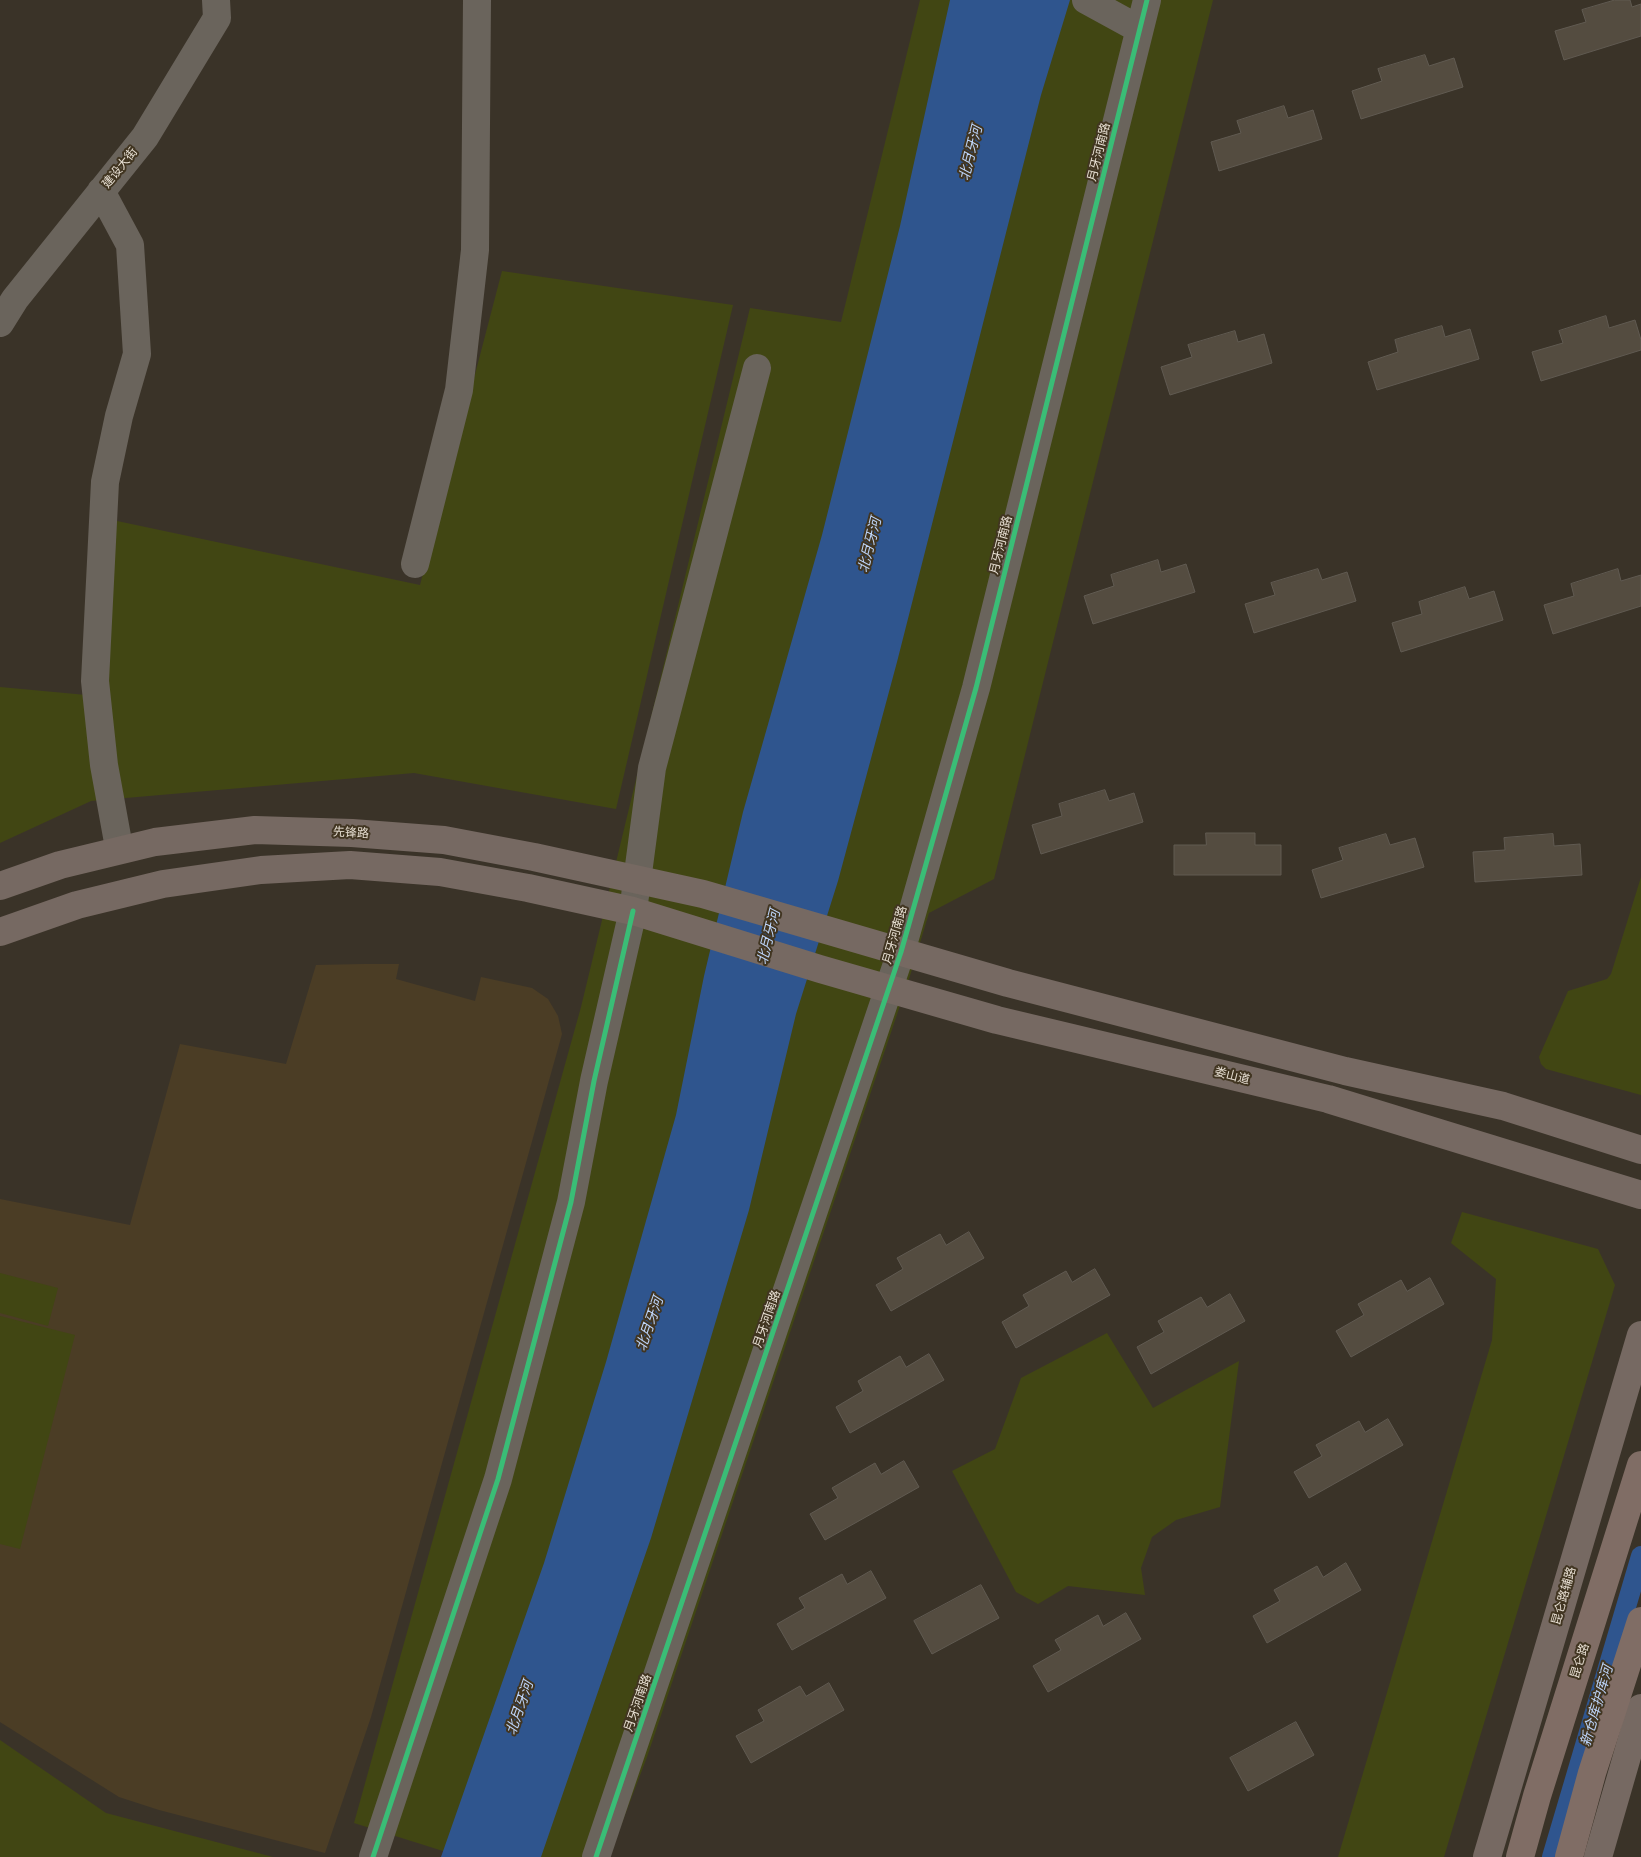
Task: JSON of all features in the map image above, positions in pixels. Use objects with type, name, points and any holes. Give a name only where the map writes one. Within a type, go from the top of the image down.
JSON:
[{"type":"highway","name":"昆仑路","points":[[1520,1857],[1537,1796],[1641,1466]]},
{"type":"highway","points":[[1569,1857],[1592,1773],[1641,1621]]},
{"type":"highway","points":[[1576,1857],[1592,1773]]},
{"type":"highway","points":[[1515,1857],[1537,1796]]},
{"type":"main road","name":"先锋路","points":[[0,886],[60,865],[155,842],[255,830],[352,833],[444,840],[637,879],[703,894],[901,952]]},
{"type":"main road","points":[[0,932],[77,905],[163,884],[261,870],[350,865],[440,872],[528,888],[633,911]]},
{"type":"main road","name":"娄山道","points":[[633,911],[820,969],[997,1020],[1328,1100],[1641,1195]]},
{"type":"main road","points":[[901,952],[1008,983],[1345,1071],[1503,1106],[1641,1150]]},
{"type":"main road","name":"昆仑路辅路","points":[[1487,1857],[1641,1335]]},
{"type":"main road","points":[[1598,1857],[1641,1708]]},
{"type":"street","name":"建设大街","points":[[0,323],[15,299],[145,137],[217,18],[216,0]]},
{"type":"street","points":[[415,564],[459,390],[475,250],[477,0]]},
{"type":"street","points":[[1086,0],[1139,30]]},
{"type":"street","name":"月牙河南路","points":[[596,1857],[901,952],[976,688],[1147,0]]},
{"type":"street","points":[[101,191],[130,245],[137,354],[119,416],[105,482],[95,681],[104,765],[118,842]]},
{"type":"street","points":[[373,1857],[498,1479],[571,1202],[594,1081],[633,911],[652,768],[757,368]]},
{"type":"shaded area","points":[[399,964],[396,979],[475,1001],[481,977],[532,988],[548,999],[558,1016],[562,1034],[371,1717],[325,1853],[159,1810],[119,1797],[0,1722],[0,1199],[130,1225],[180,1044],[286,1064],[316,965]]},
{"type":"green space","points":[[920,0],[1213,0],[994,879],[929,913],[909,979],[647,1757],[609,1857],[462,1857],[354,1823],[581,1007],[750,308],[841,322]]},
{"type":"green space","points":[[502,271],[733,305],[616,809],[414,773],[91,801],[0,843],[0,687],[97,696],[117,521],[420,585]]},
{"type":"green space","points":[[1641,877],[1641,1095],[1546,1069],[1541,1064],[1539,1057],[1568,991],[1607,979],[1611,974]]},
{"type":"green space","points":[[1462,1212],[1598,1249],[1615,1285],[1444,1857],[1338,1857],[1492,1340],[1496,1279],[1451,1243]]},
{"type":"green space","points":[[0,1273],[58,1288],[48,1326],[0,1313]]},
{"type":"green space","points":[[0,1316],[75,1335],[20,1549],[0,1544]]},
{"type":"green space","points":[[1107,1333],[1153,1408],[1239,1361],[1220,1507],[1176,1520],[1152,1537],[1141,1568],[1145,1595],[1068,1586],[1038,1604],[1016,1592],[952,1471],[995,1449],[1021,1378]]},
{"type":"green space","points":[[0,1740],[106,1813],[273,1857],[0,1857]]},
{"type":"water","name":"北月牙河","points":[[950,0],[1070,0],[1041,95],[897,662],[838,881],[796,1014],[749,1210],[651,1538],[541,1857],[441,1857],[544,1563],[606,1362],[676,1115],[704,976],[743,812],[822,535],[900,226]]},
{"type":"building","points":[[1615,0],[1630,0],[1632,7],[1641,4],[1641,36],[1564,60],[1555,31],[1586,22],[1582,10]]},
{"type":"building","points":[[1425,55],[1429,66],[1454,58],[1463,87],[1361,119],[1352,91],[1382,81],[1378,69]]},
{"type":"building","points":[[1284,106],[1288,118],[1313,110],[1322,139],[1219,171],[1211,142],[1241,133],[1237,121]]},
{"type":"building","points":[[1606,316],[1609,328],[1635,320],[1641,340],[1641,350],[1541,381],[1532,352],[1563,343],[1559,331]]},
{"type":"building","points":[[1442,326],[1445,337],[1470,329],[1479,359],[1377,390],[1368,362],[1398,352],[1395,340]]},
{"type":"building","points":[[1235,331],[1238,342],[1264,334],[1272,363],[1170,395],[1161,367],[1192,357],[1188,345]]},
{"type":"building","points":[[1158,560],[1161,572],[1186,564],[1195,592],[1093,624],[1084,596],[1114,586],[1111,575]]},
{"type":"building","points":[[1318,569],[1322,580],[1347,572],[1356,601],[1254,633],[1245,604],[1275,595],[1271,583]]},
{"type":"building","points":[[1618,569],[1621,581],[1641,575],[1641,606],[1553,634],[1544,605],[1574,596],[1571,584]]},
{"type":"building","points":[[1465,587],[1469,599],[1494,591],[1503,620],[1401,652],[1392,623],[1422,614],[1419,602]]},
{"type":"building","points":[[1105,790],[1109,801],[1134,793],[1143,822],[1041,854],[1032,825],[1062,816],[1059,804]]},
{"type":"building","points":[[1206,833],[1255,833],[1255,845],[1281,845],[1281,875],[1174,875],[1174,845],[1206,845]]},
{"type":"building","points":[[1386,834],[1390,845],[1415,838],[1424,867],[1321,898],[1312,870],[1343,860],[1339,848]]},
{"type":"building","points":[[1553,834],[1554,846],[1580,844],[1582,875],[1475,882],[1473,852],[1505,850],[1504,838]]},
{"type":"building","points":[[969,1232],[984,1258],[891,1311],[876,1285],[903,1269],[897,1258],[940,1234],[946,1245]]},
{"type":"building","points":[[1095,1269],[1110,1295],[1016,1348],[1002,1322],[1029,1306],[1023,1295],[1066,1271],[1072,1282]]},
{"type":"building","points":[[1430,1278],[1444,1304],[1351,1357],[1336,1331],[1364,1315],[1358,1304],[1401,1280],[1407,1291]]},
{"type":"building","points":[[1230,1294],[1245,1321],[1151,1374],[1137,1347],[1164,1332],[1158,1321],[1201,1297],[1207,1307]]},
{"type":"building","points":[[929,1354],[944,1380],[850,1433],[836,1407],[863,1391],[858,1381],[900,1356],[906,1367]]},
{"type":"building","points":[[1388,1419],[1403,1445],[1309,1498],[1294,1472],[1322,1456],[1316,1445],[1359,1421],[1365,1432]]},
{"type":"building","points":[[904,1461],[919,1487],[825,1540],[810,1514],[838,1498],[832,1488],[875,1463],[881,1474]]},
{"type":"building","points":[[1346,1563],[1361,1590],[1267,1643],[1253,1616],[1280,1601],[1274,1590],[1317,1566],[1323,1577]]},
{"type":"building","points":[[871,1571],[886,1598],[792,1650],[777,1624],[805,1608],[799,1598],[842,1574],[847,1584]]},
{"type":"building","points":[[981,1585],[999,1618],[932,1654],[914,1621]]},
{"type":"building","points":[[1126,1613],[1141,1639],[1048,1692],[1033,1666],[1061,1650],[1055,1640],[1098,1615],[1103,1626]]},
{"type":"building","points":[[829,1683],[844,1710],[751,1763],[736,1736],[764,1721],[758,1710],[800,1686],[806,1696]]},
{"type":"building","points":[[1296,1722],[1314,1755],[1248,1791],[1230,1758]]},
{"type":"waterway","name":"新仓库护库河","points":[[1552,1857],[1641,1556]]},
{"type":"cycle path","points":[[596,1857],[901,952],[976,688],[1147,0]]},
{"type":"cycle path","points":[[373,1857],[498,1479],[571,1202],[594,1081],[633,911]]}]
